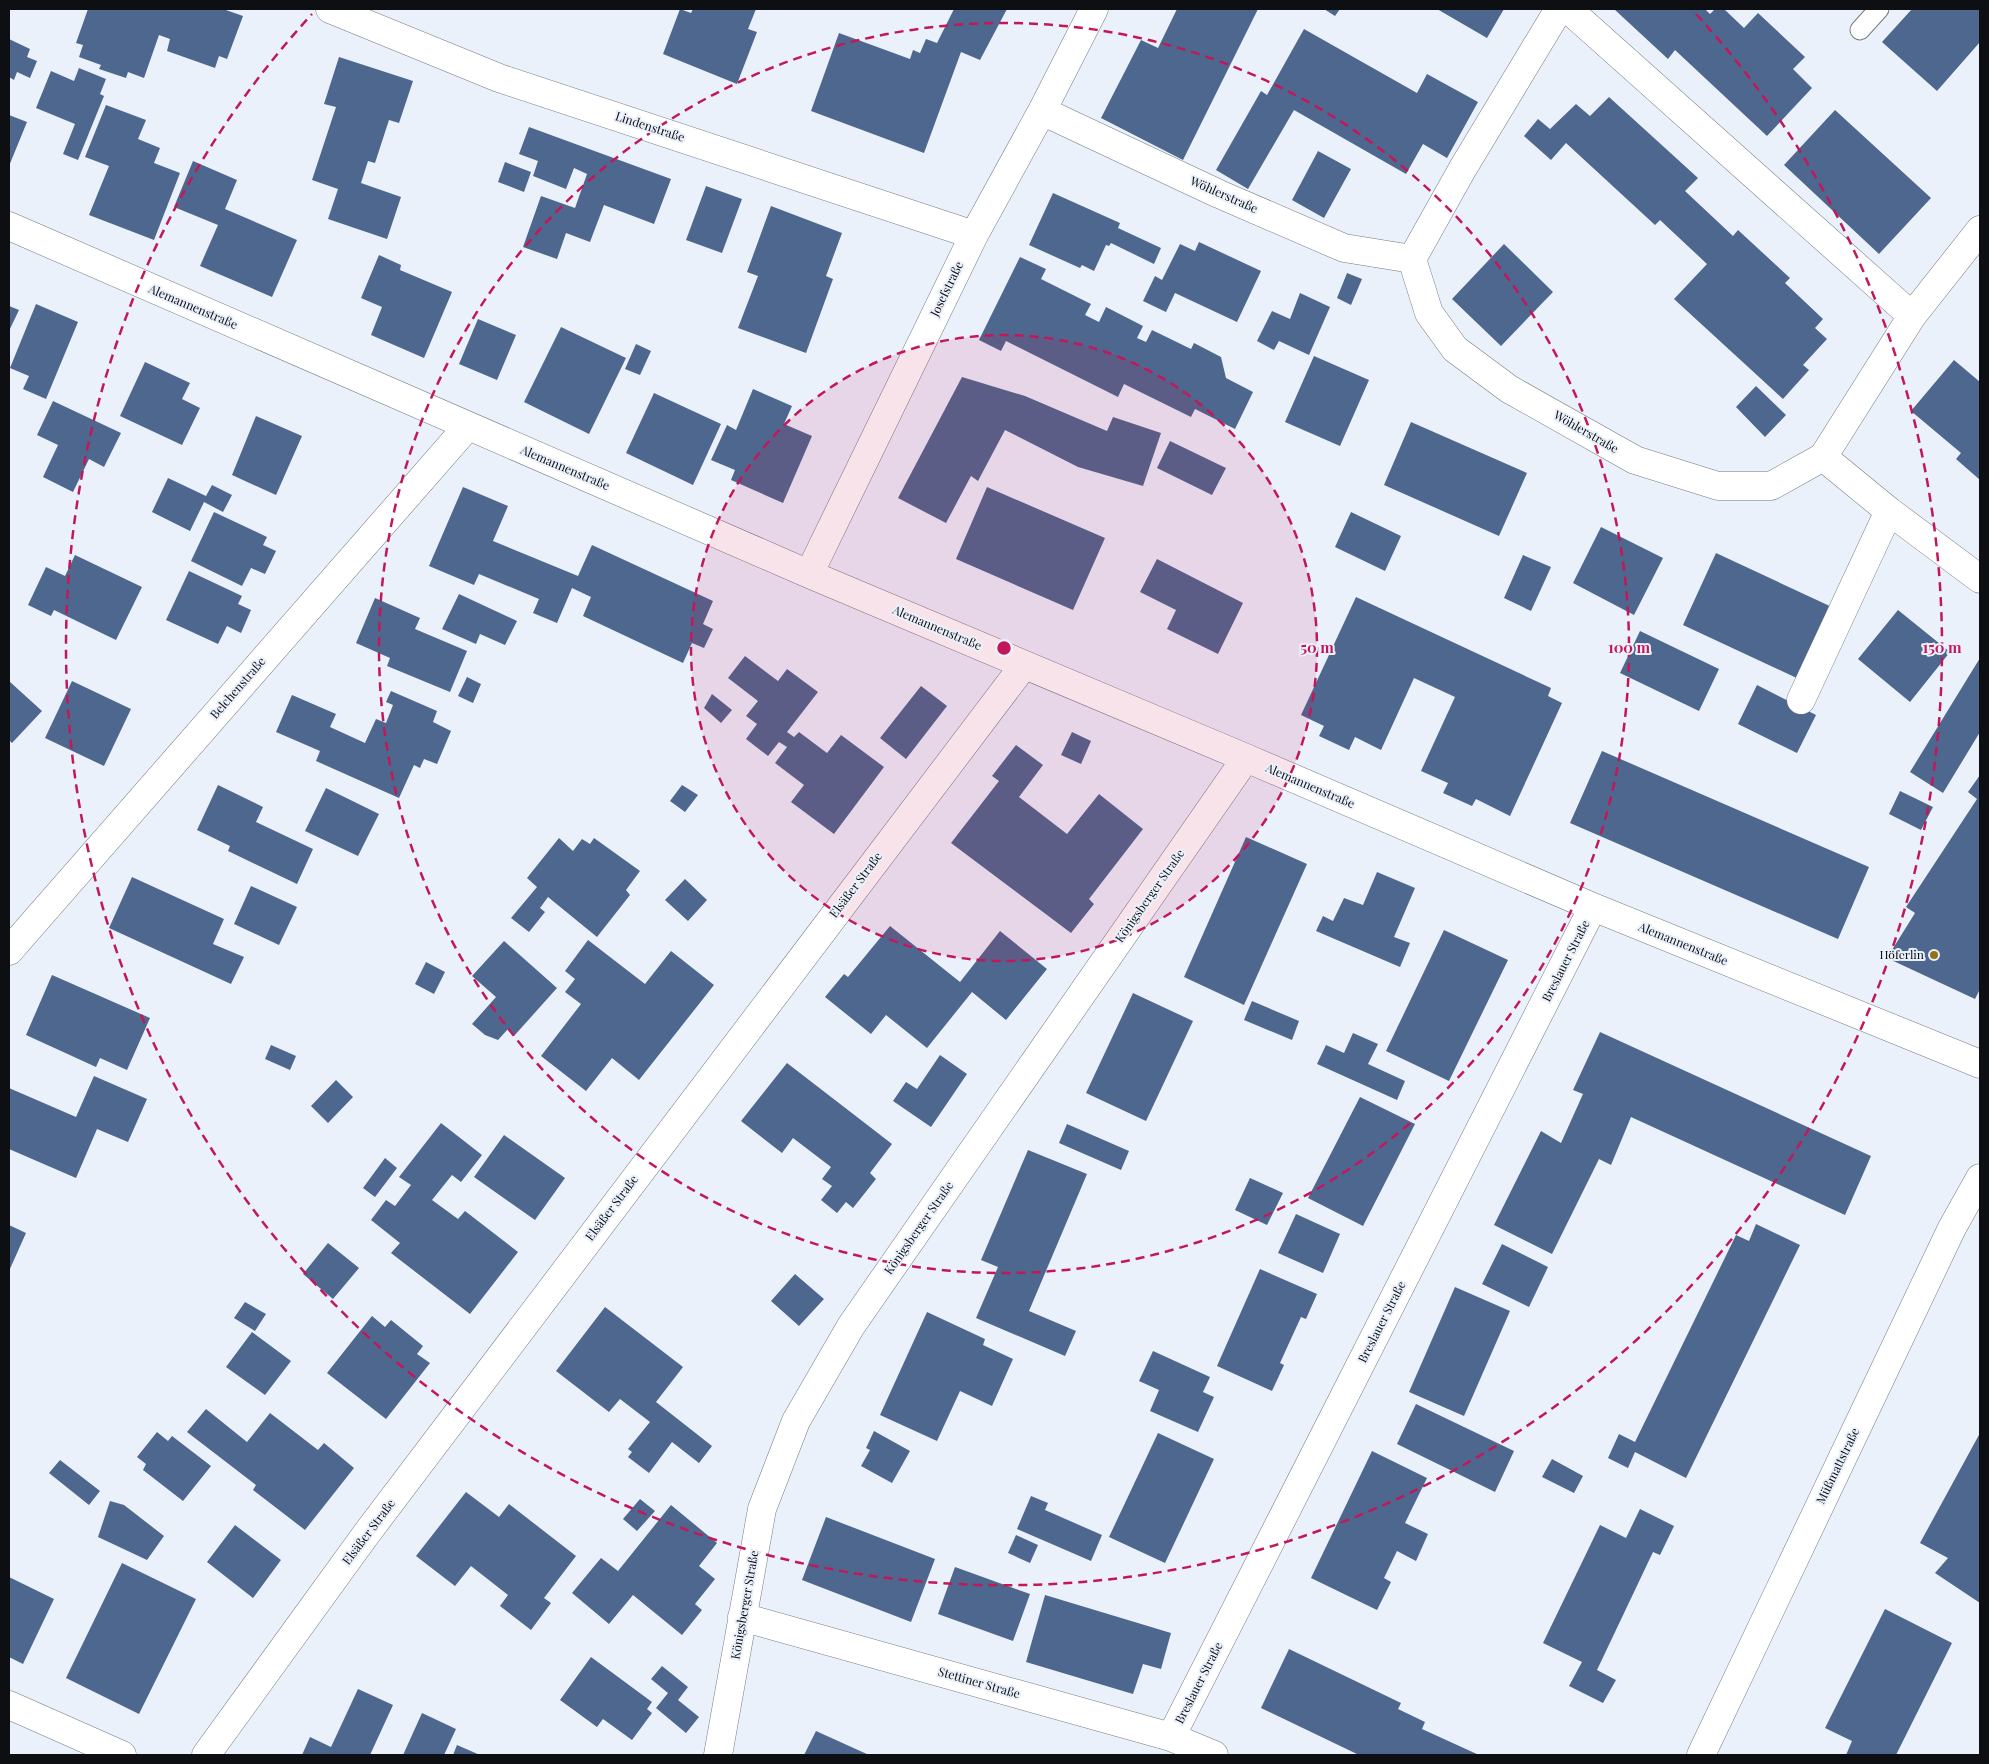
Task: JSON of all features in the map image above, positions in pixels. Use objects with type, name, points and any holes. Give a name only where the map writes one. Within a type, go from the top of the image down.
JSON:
[{"type":"street","name":"Lindenstraße","points":[[330,9],[500,78],[974,235]]},
{"type":"street","name":"Josefstraße","points":[[809,574],[974,235],[1042,111],[1094,9]]},
{"type":"street","points":[[1412,259],[1468,160],[1559,9]]},
{"type":"street","points":[[1568,9],[1912,316]]},
{"type":"street","name":"Wöhlerstraße","points":[[1042,111],[1219,194],[1344,248],[1412,259],[1429,313],[1455,349],[1508,389],[1634,460],[1718,486],[1771,486],[1823,457],[1912,316],[1980,230]]},
{"type":"street","name":"Alemannenstraße","points":[[9,226],[809,574],[1593,907],[1980,1064]]},
{"type":"street","name":"Belchenstraße","points":[[9,951],[468,426]]},
{"type":"street","points":[[1823,457],[1889,511],[1980,579]]},
{"type":"street","points":[[1801,700],[1889,511]]},
{"type":"street","name":"Elsäßer Straße","points":[[206,1755],[378,1518],[1024,665]]},
{"type":"street","name":"Königsberger Straße","points":[[718,1755],[762,1510],[796,1420],[851,1326],[1246,758]]},
{"type":"street","name":"Breslauer Straße","points":[[1171,1737],[1593,907]]},
{"type":"street","name":"Müßmattstraße","points":[[1701,1755],[1952,1228],[1980,1178]]},
{"type":"street","name":"Stettiner Straße","points":[[742,1617],[1171,1737],[1214,1755]]},
{"type":"street","points":[[9,1705],[122,1755]]},
{"type":"lane","points":[[1860,30],[1879,9]]},
{"type":"building","points":[[88,9],[223,9],[243,16],[227,59],[219,56],[215,68],[167,51],[170,39],[159,35],[144,78],[128,72],[126,78],[99,69],[101,65],[79,57],[83,45],[76,43]]},
{"type":"building","points":[[680,9],[691,13],[693,9],[756,9],[748,29],[757,32],[737,84],[663,54]]},
{"type":"building","points":[[954,9],[1007,9],[980,60],[961,52],[924,153],[811,111],[839,33],[910,59],[913,50],[920,53],[926,39],[937,43]]},
{"type":"building","points":[[1177,9],[1258,9],[1183,160],[1101,118],[1141,40],[1158,48]]},
{"type":"building","points":[[1324,9],[1340,9],[1335,16]]},
{"type":"building","points":[[1437,9],[1504,9],[1487,38]]},
{"type":"building","points":[[1614,9],[1705,9],[1710,14],[1715,9],[1724,9],[1744,28],[1758,13],[1805,57],[1793,69],[1812,88],[1767,136],[1675,50],[1668,59]]},
{"type":"building","points":[[1912,9],[1980,9],[1980,42],[1937,91],[1882,42]]},
{"type":"building","points":[[1304,29],[1417,93],[1427,74],[1478,102],[1447,158],[1423,144],[1406,174],[1294,110],[1248,189],[1216,170],[1261,91],[1267,95]]},
{"type":"building","points":[[9,39],[30,49],[27,57],[37,61],[30,78],[17,72],[14,80],[9,77]]},
{"type":"building","points":[[339,57],[413,81],[399,123],[389,120],[375,163],[368,161],[361,183],[401,197],[387,239],[328,219],[338,189],[312,180],[336,107],[324,104]]},
{"type":"building","points":[[79,68],[106,79],[100,94],[104,96],[78,160],[63,154],[75,124],[36,108],[51,71],[74,81]]},
{"type":"building","points":[[1609,97],[1698,178],[1685,191],[1733,236],[1738,230],[1790,278],[1785,283],[1823,319],[1815,328],[1827,339],[1803,365],[1809,370],[1783,399],[1674,299],[1707,264],[1660,220],[1655,225],[1566,143],[1551,160],[1524,136],[1538,119],[1550,129],[1576,104],[1590,116]]},
{"type":"building","points":[[106,105],[146,120],[138,139],[160,148],[154,163],[180,173],[154,240],[89,215],[109,166],[85,157]]},
{"type":"building","points":[[1835,110],[1931,198],[1879,254],[1784,165]]},
{"type":"building","points":[[9,115],[27,122],[9,166]]},
{"type":"building","points":[[529,127],[671,179],[654,224],[604,205],[590,242],[566,233],[557,259],[523,247],[541,196],[575,208],[587,174],[574,168],[566,189],[533,176],[538,161],[519,154]]},
{"type":"building","points":[[1318,151],[1351,169],[1324,218],[1292,200]]},
{"type":"building","points":[[193,161],[237,180],[225,209],[297,240],[272,297],[200,266],[218,225],[174,207]]},
{"type":"building","points":[[505,162],[531,172],[524,192],[498,182]]},
{"type":"building","points":[[706,186],[742,199],[722,253],[686,240]]},
{"type":"building","points":[[1053,193],[1120,223],[1118,228],[1161,248],[1154,264],[1111,243],[1109,246],[1106,245],[1094,271],[1082,265],[1080,268],[1029,245]]},
{"type":"building","points":[[771,206],[842,233],[826,276],[833,279],[806,353],[738,328],[758,276],[747,272]]},
{"type":"building","points":[[1199,242],[1261,271],[1237,322],[1175,293],[1166,312],[1143,301],[1155,276],[1162,280],[1180,244],[1195,251]]},
{"type":"building","points":[[1504,244],[1553,292],[1501,346],[1452,299]]},
{"type":"building","points":[[379,255],[401,265],[400,270],[452,292],[424,358],[371,335],[382,307],[361,298]]},
{"type":"building","points":[[1020,257],[1046,269],[1041,279],[1091,304],[1085,315],[1099,322],[1106,307],[1143,326],[1137,338],[1146,342],[1152,330],[1191,349],[1194,343],[1221,357],[1226,378],[1253,392],[1235,429],[1195,409],[1191,417],[1124,384],[1118,397],[1006,341],[1001,351],[979,340]]},
{"type":"building","points":[[1347,273],[1362,279],[1351,305],[1337,298]]},
{"type":"building","points":[[1300,293],[1330,307],[1309,355],[1279,341],[1274,350],[1257,341],[1272,311],[1290,319]]},
{"type":"building","points":[[36,304],[78,322],[46,399],[23,389],[29,376],[10,368]]},
{"type":"building","points":[[9,306],[19,310],[9,331]]},
{"type":"building","points":[[478,319],[516,335],[497,380],[459,364]]},
{"type":"building","points":[[561,327],[626,358],[589,434],[524,402]]},
{"type":"building","points":[[636,344],[651,351],[640,375],[625,369]]},
{"type":"building","points":[[1314,356],[1369,380],[1340,446],[1285,422]]},
{"type":"building","points":[[1954,360],[1980,382],[1980,480],[1956,459],[1961,453],[1911,411]]},
{"type":"building","points":[[145,362],[190,383],[182,399],[200,408],[182,445],[120,416]]},
{"type":"building","points":[[962,377],[1025,396],[1107,431],[1113,417],[1161,433],[1143,486],[1078,467],[1005,430],[978,481],[971,476],[946,523],[898,498]]},
{"type":"building","points":[[1756,386],[1786,415],[1765,437],[1736,407]]},
{"type":"building","points":[[753,389],[792,406],[784,424],[812,436],[783,503],[731,480],[735,470],[711,460],[727,425],[736,430]]},
{"type":"building","points":[[654,393],[721,424],[693,485],[626,453]]},
{"type":"building","points":[[53,401],[121,433],[104,467],[89,459],[73,492],[43,477],[58,445],[37,435]]},
{"type":"building","points":[[256,416],[302,436],[276,495],[232,475]]},
{"type":"building","points":[[1411,422],[1527,473],[1499,536],[1384,485]]},
{"type":"building","points":[[1170,441],[1226,468],[1212,495],[1157,468]]},
{"type":"building","points":[[168,478],[206,496],[212,485],[232,495],[223,512],[204,502],[190,531],[152,512]]},
{"type":"building","points":[[463,487],[508,506],[493,541],[578,576],[592,545],[713,601],[703,624],[713,629],[704,648],[692,643],[683,663],[583,616],[591,597],[572,588],[557,623],[533,613],[539,599],[479,574],[474,585],[429,566]]},
{"type":"building","points":[[987,487],[1105,538],[1073,610],[956,559]]},
{"type":"building","points":[[214,512],[267,537],[263,545],[276,551],[265,574],[251,568],[242,586],[191,561]]},
{"type":"building","points":[[1351,512],[1401,536],[1385,571],[1335,547]]},
{"type":"building","points":[[1601,527],[1663,558],[1634,615],[1573,583]]},
{"type":"building","points":[[1716,553],[1834,608],[1801,680],[1683,625]]},
{"type":"building","points":[[75,555],[142,587],[116,640],[54,610],[51,616],[28,605],[46,567],[65,576]]},
{"type":"building","points":[[1523,555],[1551,567],[1531,611],[1504,598]]},
{"type":"building","points":[[1157,559],[1243,603],[1218,654],[1167,629],[1176,610],[1140,592]]},
{"type":"building","points":[[189,571],[242,596],[238,604],[251,610],[241,633],[227,626],[218,644],[166,620]]},
{"type":"building","points":[[459,594],[517,621],[505,645],[480,634],[476,644],[442,629]]},
{"type":"building","points":[[1356,597],[1551,688],[1548,696],[1562,703],[1510,816],[1476,799],[1472,806],[1443,793],[1448,783],[1421,771],[1455,697],[1414,678],[1381,750],[1355,737],[1349,750],[1319,736],[1324,726],[1301,715]]},
{"type":"building","points":[[375,598],[420,618],[415,629],[467,651],[450,692],[387,666],[390,658],[356,643]]},
{"type":"building","points":[[1898,610],[1950,652],[1910,702],[1858,659]]},
{"type":"building","points":[[1640,631],[1719,669],[1699,711],[1620,673]]},
{"type":"building","points":[[745,656],[778,681],[787,669],[818,692],[787,732],[794,737],[799,732],[827,753],[841,735],[884,767],[834,834],[791,802],[804,785],[775,763],[787,747],[779,742],[768,756],[746,739],[757,724],[746,716],[758,701],[728,678]]},
{"type":"building","points":[[1980,658],[1980,732],[1943,793],[1910,772]]},
{"type":"building","points":[[467,677],[481,684],[473,703],[458,696]]},
{"type":"building","points":[[9,681],[42,711],[12,743],[9,740]]},
{"type":"building","points":[[72,681],[131,709],[104,766],[45,738]]},
{"type":"building","points":[[1757,685],[1816,715],[1797,753],[1738,724]]},
{"type":"building","points":[[921,686],[947,706],[906,759],[880,738]]},
{"type":"building","points":[[391,691],[437,711],[433,722],[451,731],[437,764],[424,759],[420,768],[414,765],[399,798],[316,761],[320,751],[276,732],[292,695],[336,714],[330,727],[365,743],[376,719],[386,723],[393,705],[386,702]]},
{"type":"building","points":[[712,694],[732,710],[721,723],[704,708]]},
{"type":"building","points":[[1072,732],[1091,741],[1081,764],[1061,755]]},
{"type":"building","points":[[1016,745],[1043,765],[1019,797],[1067,834],[1099,794],[1143,829],[1089,899],[1094,904],[1071,933],[951,843],[999,781],[992,776]]},
{"type":"building","points":[[1602,751],[1869,867],[1838,939],[1570,823]]},
{"type":"building","points":[[1980,775],[1980,989],[1975,999],[1887,958],[1915,913],[1906,907],[1977,799],[1968,792]]},
{"type":"building","points":[[218,785],[263,807],[256,822],[313,849],[297,884],[228,851],[230,846],[197,830]]},
{"type":"building","points":[[682,785],[698,795],[685,812],[670,801]]},
{"type":"building","points":[[326,788],[379,814],[358,856],[305,831]]},
{"type":"building","points":[[1900,791],[1933,807],[1921,830],[1889,814]]},
{"type":"building","points":[[1246,837],[1307,864],[1244,1005],[1184,977]]},
{"type":"building","points":[[559,838],[573,851],[582,839],[590,844],[594,838],[640,871],[626,890],[630,895],[597,937],[548,897],[540,908],[545,912],[529,932],[511,918],[537,887],[527,878]]},
{"type":"building","points":[[1377,872],[1415,888],[1394,937],[1410,943],[1400,967],[1316,931],[1323,916],[1333,921],[1344,898],[1363,905]]},
{"type":"building","points":[[132,877],[224,919],[213,944],[244,957],[231,984],[109,928]]},
{"type":"building","points":[[685,879],[707,900],[688,921],[665,900]]},
{"type":"building","points":[[251,886],[297,907],[279,945],[234,924]]},
{"type":"building","points":[[890,926],[960,982],[1000,931],[1047,969],[1006,1020],[972,992],[927,1048],[886,1015],[871,1034],[825,997],[844,974],[848,977]]},
{"type":"building","points":[[1444,930],[1508,960],[1449,1081],[1386,1051]]},
{"type":"building","points":[[588,940],[645,984],[671,951],[714,985],[639,1080],[612,1058],[586,1091],[541,1056],[581,1004],[565,992],[575,979],[565,971]]},
{"type":"building","points":[[504,941],[557,988],[514,1036],[508,1029],[498,1040],[485,1035],[472,1024],[496,997],[472,976]]},
{"type":"building","points":[[426,962],[445,972],[434,994],[415,984]]},
{"type":"building","points":[[52,975],[150,1018],[127,1070],[100,1058],[96,1067],[26,1035]]},
{"type":"building","points":[[1133,993],[1193,1021],[1146,1121],[1086,1093]]},
{"type":"building","points":[[1252,1001],[1299,1021],[1292,1040],[1244,1020]]},
{"type":"building","points":[[1600,1032],[1871,1156],[1845,1215],[1631,1117],[1611,1165],[1599,1159],[1552,1254],[1494,1225],[1541,1131],[1561,1143],[1583,1094],[1573,1090]]},
{"type":"building","points":[[1353,1033],[1378,1044],[1368,1064],[1405,1081],[1397,1100],[1317,1064],[1326,1045],[1344,1053]]},
{"type":"building","points":[[271,1045],[296,1056],[290,1070],[265,1059]]},
{"type":"building","points":[[940,1055],[967,1074],[931,1127],[893,1101],[906,1082],[917,1089]]},
{"type":"building","points":[[787,1063],[892,1144],[870,1173],[876,1179],[853,1208],[846,1202],[837,1213],[821,1200],[832,1186],[822,1179],[831,1167],[793,1138],[782,1153],[741,1121]]},
{"type":"building","points":[[94,1076],[147,1099],[128,1142],[97,1129],[76,1178],[9,1149],[9,1088],[76,1117]]},
{"type":"building","points":[[336,1080],[353,1097],[328,1123],[311,1106]]},
{"type":"building","points":[[1360,1097],[1415,1124],[1363,1226],[1308,1198]]},
{"type":"building","points":[[441,1123],[482,1155],[461,1182],[452,1175],[432,1200],[458,1219],[465,1211],[518,1252],[470,1314],[391,1253],[400,1243],[371,1220],[386,1200],[395,1206],[411,1185],[399,1177]]},
{"type":"building","points":[[1067,1124],[1129,1151],[1121,1170],[1059,1143]]},
{"type":"building","points":[[504,1135],[565,1178],[535,1220],[474,1177]]},
{"type":"building","points":[[1028,1150],[1087,1174],[1029,1311],[1076,1331],[1065,1356],[976,1318],[998,1267],[981,1260]]},
{"type":"building","points":[[385,1158],[397,1168],[375,1197],[363,1188]]},
{"type":"building","points":[[1250,1178],[1283,1193],[1267,1225],[1235,1210]]},
{"type":"building","points":[[1296,1214],[1340,1234],[1323,1273],[1278,1253]]},
{"type":"building","points":[[1756,1224],[1800,1245],[1686,1478],[1635,1452],[1628,1468],[1608,1458],[1619,1434],[1635,1442],[1736,1235],[1749,1241]]},
{"type":"building","points":[[9,1225],[26,1233],[9,1271]]},
{"type":"building","points":[[328,1243],[359,1268],[333,1299],[303,1274]]},
{"type":"building","points":[[1502,1244],[1548,1267],[1529,1307],[1482,1284]]},
{"type":"building","points":[[1260,1269],[1317,1294],[1306,1319],[1301,1317],[1280,1363],[1284,1365],[1272,1391],[1217,1366]]},
{"type":"building","points":[[795,1274],[824,1299],[799,1326],[771,1301]]},
{"type":"building","points":[[1455,1287],[1510,1311],[1464,1416],[1409,1392]]},
{"type":"building","points":[[245,1302],[266,1314],[255,1331],[234,1318]]},
{"type":"building","points":[[605,1307],[683,1367],[656,1402],[712,1446],[699,1463],[672,1442],[649,1473],[628,1457],[632,1452],[628,1449],[650,1422],[620,1399],[609,1412],[556,1371]]},
{"type":"building","points":[[927,1312],[985,1339],[983,1345],[1013,1359],[992,1406],[960,1391],[937,1441],[880,1415]]},
{"type":"building","points":[[372,1316],[385,1327],[391,1320],[423,1346],[417,1354],[430,1363],[386,1419],[327,1373]]},
{"type":"building","points":[[252,1332],[291,1361],[265,1395],[226,1367]]},
{"type":"building","points":[[1153,1351],[1210,1377],[1203,1392],[1214,1397],[1198,1432],[1150,1411],[1159,1390],[1139,1381]]},
{"type":"building","points":[[1416,1404],[1514,1451],[1495,1492],[1397,1444]]},
{"type":"building","points":[[206,1409],[247,1442],[270,1413],[318,1450],[324,1443],[354,1468],[305,1530],[253,1490],[256,1485],[187,1432]]},
{"type":"building","points":[[874,1431],[910,1451],[892,1483],[861,1466],[870,1450],[866,1448]]},
{"type":"building","points":[[157,1432],[168,1441],[172,1436],[211,1466],[183,1501],[143,1470],[146,1464],[137,1457]]},
{"type":"building","points":[[1158,1433],[1214,1459],[1165,1563],[1109,1537]]},
{"type":"building","points":[[1980,1433],[1980,1603],[1935,1573],[1948,1558],[1920,1543]]},
{"type":"building","points":[[1372,1451],[1427,1478],[1405,1523],[1428,1534],[1416,1561],[1397,1551],[1384,1578],[1391,1582],[1377,1610],[1311,1578]]},
{"type":"building","points":[[1552,1459],[1583,1476],[1574,1493],[1542,1477]]},
{"type":"building","points":[[60,1460],[100,1491],[89,1505],[49,1473]]},
{"type":"building","points":[[466,1492],[499,1517],[509,1504],[576,1556],[544,1598],[551,1603],[531,1630],[500,1606],[508,1595],[471,1566],[455,1586],[416,1556]]},
{"type":"building","points":[[1031,1496],[1048,1503],[1045,1510],[1102,1535],[1091,1561],[1017,1529]]},
{"type":"building","points":[[640,1499],[655,1511],[637,1531],[623,1519]]},
{"type":"building","points":[[110,1501],[124,1505],[164,1536],[147,1560],[98,1537]]},
{"type":"building","points":[[671,1505],[717,1543],[699,1566],[715,1579],[695,1604],[702,1610],[682,1635],[633,1595],[609,1624],[572,1593],[601,1558],[618,1571]]},
{"type":"building","points":[[1640,1509],[1674,1526],[1660,1555],[1653,1552],[1597,1670],[1616,1680],[1603,1703],[1569,1686],[1582,1662],[1543,1643],[1600,1525],[1626,1538]]},
{"type":"building","points":[[826,1517],[935,1559],[911,1622],[802,1580]]},
{"type":"building","points":[[235,1525],[281,1560],[253,1598],[207,1562]]},
{"type":"building","points":[[1016,1535],[1038,1545],[1030,1563],[1008,1553]]},
{"type":"building","points":[[122,1563],[196,1599],[139,1714],[66,1678]]},
{"type":"building","points":[[955,1567],[1030,1594],[1013,1641],[938,1614]]},
{"type":"building","points":[[9,1577],[54,1599],[23,1664],[9,1657]]},
{"type":"building","points":[[1045,1595],[1171,1633],[1161,1669],[1143,1664],[1133,1694],[1026,1662]]},
{"type":"building","points":[[1885,1609],[1952,1643],[1896,1755],[1846,1755],[1852,1741],[1825,1728]]},
{"type":"building","points":[[1289,1649],[1401,1703],[1398,1709],[1425,1722],[1422,1729],[1479,1755],[1359,1755],[1261,1708]]},
{"type":"building","points":[[591,1657],[652,1702],[647,1709],[652,1713],[632,1740],[603,1719],[597,1727],[560,1700]]},
{"type":"building","points":[[662,1666],[688,1687],[678,1700],[699,1717],[686,1733],[656,1708],[668,1693],[651,1679]]},
{"type":"building","points":[[358,1689],[393,1705],[370,1755],[302,1755],[310,1737],[331,1747]]},
{"type":"building","points":[[422,1713],[456,1729],[444,1755],[403,1755]]},
{"type":"building","points":[[816,1731],[869,1755],[804,1755]]},
{"type":"building","points":[[457,1745],[480,1755],[453,1755]]},
{"type":"place","name":"Höferlin","points":[[1934,955]]}]
